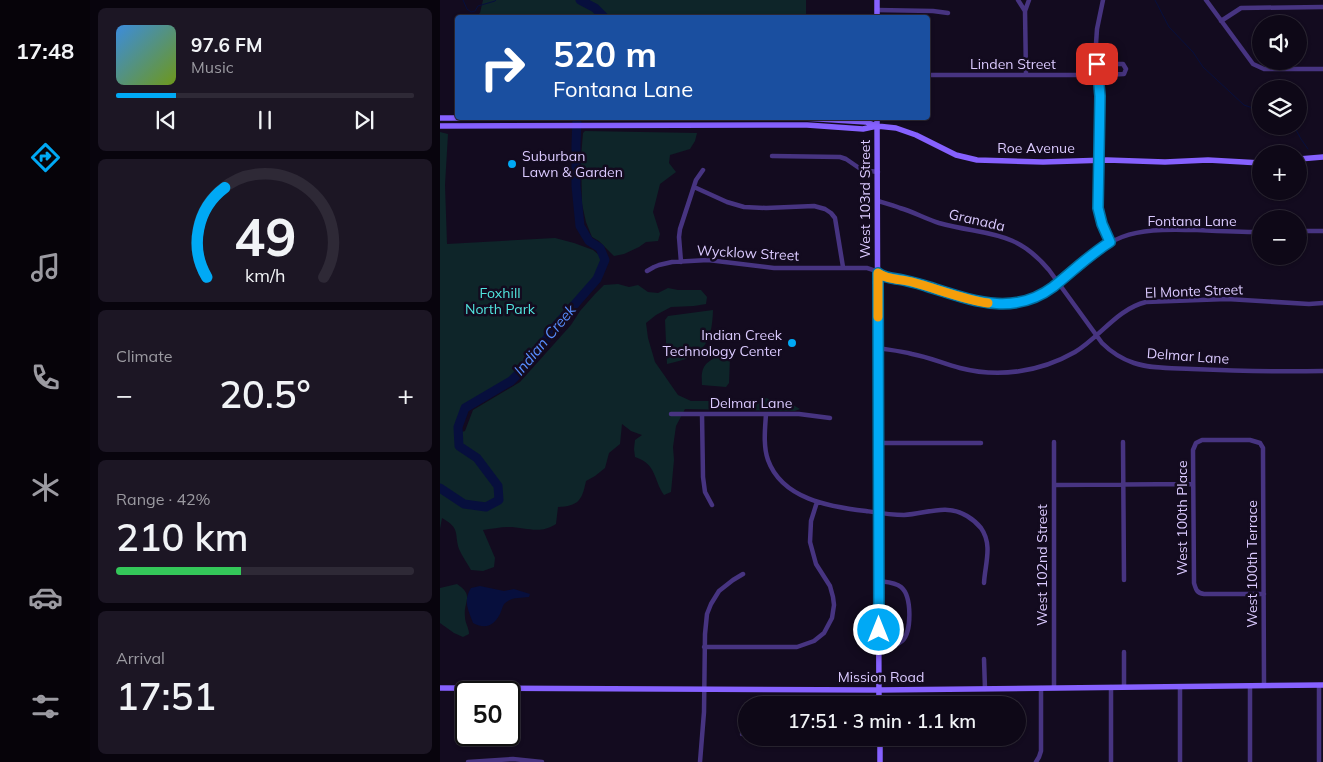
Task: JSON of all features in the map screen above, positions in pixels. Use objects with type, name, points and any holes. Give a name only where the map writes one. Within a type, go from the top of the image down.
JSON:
[{"type":"main road","points":[[877,0],[877,15]]},
{"type":"main road","points":[[440,118],[455,118]]},
{"type":"main road","points":[[693,125],[694,120]]},
{"type":"main road","name":"Roe Avenue","points":[[835,120],[866,122],[877,126],[906,130],[956,155],[971,159],[1026,162],[1100,160],[1252,163]]},
{"type":"main road","name":"West 103rd Street","points":[[877,120],[880,696]]},
{"type":"main road","name":"Roe Avenue","points":[[440,126],[807,125],[863,129],[877,126]]},
{"type":"main road","points":[[1307,158],[1323,157]]},
{"type":"main road","name":"Mission Road","points":[[440,688],[880,690],[1321,685]]},
{"type":"main road","points":[[880,746],[880,762]]},
{"type":"street","points":[[1018,0],[1025,11]]},
{"type":"street","points":[[1026,75],[1025,11],[1029,0]]},
{"type":"street","points":[[1103,0],[1096,44],[1100,96],[1100,160],[1097,199],[1102,224],[1110,242]]},
{"type":"street","points":[[1206,0],[1251,62],[1259,68],[1323,69]]},
{"type":"street","points":[[1221,20],[1240,8],[1323,6]]},
{"type":"street","points":[[877,10],[933,10],[948,13]]},
{"type":"street","name":"Linden Street","points":[[930,75],[1098,75],[1124,74],[1126,69],[1123,64],[1097,64]]},
{"type":"street","points":[[772,156],[840,157],[862,170],[878,172]]},
{"type":"street","name":"Wycklow Street","points":[[681,262],[680,229],[696,180],[703,170]]},
{"type":"street","points":[[694,188],[744,207],[814,206],[825,209],[832,213],[835,218],[843,268]]},
{"type":"street","name":"Granada","points":[[878,201],[938,223],[995,234],[1014,241],[1042,261],[1058,283]]},
{"type":"street","name":"Fontana Lane","points":[[878,273],[883,277],[912,282],[991,304],[1010,303],[1041,294],[1110,242],[1134,234],[1160,230],[1252,232]]},
{"type":"street","points":[[1307,231],[1323,231]]},
{"type":"street","name":"Wycklow Street","points":[[647,271],[659,265],[708,260],[774,268],[867,268],[874,269],[878,273]]},
{"type":"street","name":"Delmar Lane","points":[[1058,283],[1097,336],[1112,352],[1144,366],[1256,372],[1323,371]]},
{"type":"street","name":"El Monte Street","points":[[878,348],[911,353],[976,371],[1020,371],[1047,364],[1073,353],[1097,336],[1125,310],[1137,304],[1227,299],[1309,304],[1323,303]]},
{"type":"street","name":"Delmar Lane","points":[[672,414],[799,414],[830,418]]},
{"type":"street","points":[[702,414],[705,492],[712,505]]},
{"type":"street","points":[[766,414],[765,442],[767,458],[773,472],[792,490],[817,502],[834,507],[879,513],[905,515],[944,509],[960,512],[972,519],[981,528],[987,543],[988,555],[984,583]]},
{"type":"street","name":"West 100th Place","points":[[1260,443],[1250,440],[1202,440],[1196,443],[1193,450],[1194,583],[1196,591],[1204,594],[1264,594]]},
{"type":"street","name":"West 102nd Street","points":[[1054,442],[1054,688]]},
{"type":"street","points":[[1123,442],[1124,580]]},
{"type":"street","points":[[879,443],[981,443]]},
{"type":"street","name":"West 100th Terrace","points":[[1260,443],[1263,448],[1264,686]]},
{"type":"street","points":[[1054,485],[1194,484]]},
{"type":"street","points":[[704,647],[797,648],[814,642],[828,628],[834,612],[833,598],[830,586],[816,564],[810,542],[811,521],[817,502]]},
{"type":"street","points":[[700,762],[704,712],[706,619],[711,604],[722,588],[743,574]]},
{"type":"street","points":[[879,581],[896,583],[901,586],[908,596],[909,602],[909,627],[905,638],[894,646],[880,647]]},
{"type":"street","points":[[1124,652],[1124,687]]},
{"type":"street","points":[[984,659],[985,689]]},
{"type":"street","points":[[1319,762],[1321,685]]},
{"type":"street","points":[[1250,686],[1250,762]]},
{"type":"street","points":[[1110,762],[1111,687]]},
{"type":"street","points":[[1180,687],[1180,762]]},
{"type":"street","points":[[1036,762],[1041,751],[1041,688]]},
{"type":"street","points":[[468,762],[513,758],[542,762]]},
{"type":"green space","points":[[483,0],[806,0],[806,15],[478,15],[480,13]]},
{"type":"green space","points":[[585,131],[697,133],[690,149],[670,155],[669,163],[676,172],[660,184],[653,212],[660,234],[658,241],[646,242],[624,254],[614,256],[599,241],[592,237],[582,204],[581,157],[583,133]]},
{"type":"green space","name":"Foxhill North Park","points":[[440,132],[448,134],[445,185],[447,244],[555,238],[593,250],[605,260],[597,279],[553,329],[534,358],[511,381],[465,408],[458,427],[459,433],[465,431],[473,410],[520,382],[604,285],[618,284],[629,287],[638,285],[648,292],[658,293],[668,288],[701,290],[707,297],[706,304],[671,307],[646,323],[655,362],[678,395],[691,401],[750,403],[766,398],[785,405],[793,405],[800,409],[795,411],[685,409],[676,426],[671,492],[664,495],[651,468],[635,457],[635,440],[642,435],[631,431],[622,424],[620,444],[609,453],[605,468],[586,481],[581,498],[575,504],[558,507],[556,524],[538,530],[508,527],[483,530],[495,558],[494,567],[483,571],[471,570],[459,549],[456,532],[452,525],[442,518],[440,529]]},
{"type":"green space","points":[[713,310],[710,332],[703,348],[689,358],[667,364],[665,320],[668,316]]},
{"type":"green space","points":[[718,356],[730,357],[729,383],[726,387],[702,385],[704,367]]},
{"type":"green space","points":[[457,584],[467,595],[465,617],[469,634],[463,637],[440,623],[440,588]]},
{"type":"shaded area","points":[[480,586],[504,591],[514,589],[530,594],[529,597],[506,602],[495,622],[488,626],[481,626],[473,623],[467,601],[471,588]]},
{"type":"waterway","points":[[463,0],[467,9],[471,12],[475,11],[478,6],[496,0]]},
{"type":"waterway","name":"Indian Creek","points":[[580,0],[595,8],[602,15]]},
{"type":"waterway","points":[[1155,0],[1169,27],[1193,52],[1203,67],[1244,105],[1252,108]]},
{"type":"waterway","name":"Indian Creek","points":[[440,488],[464,504],[486,507],[499,500],[498,486],[477,458],[459,446],[458,427],[465,408],[511,381],[534,358],[553,329],[597,279],[605,260],[600,248],[589,241],[580,226],[576,186],[577,120]]},
{"type":"waterway","points":[[1299,135],[1308,149]]},
{"type":"slow traffic","points":[[878,317],[878,273],[883,277],[901,279],[988,303]]},
{"type":"place","name":"Suburban Lawn & Garden","points":[[512,164]]},
{"type":"place","name":"Indian Creek Technology Center","points":[[792,343]]},
{"type":"route","points":[[879,630],[878,273],[883,277],[901,279],[976,301],[1004,304],[1029,299],[1041,294],[1110,242],[1099,216],[1097,199],[1100,160],[1100,96],[1097,64]]}]
